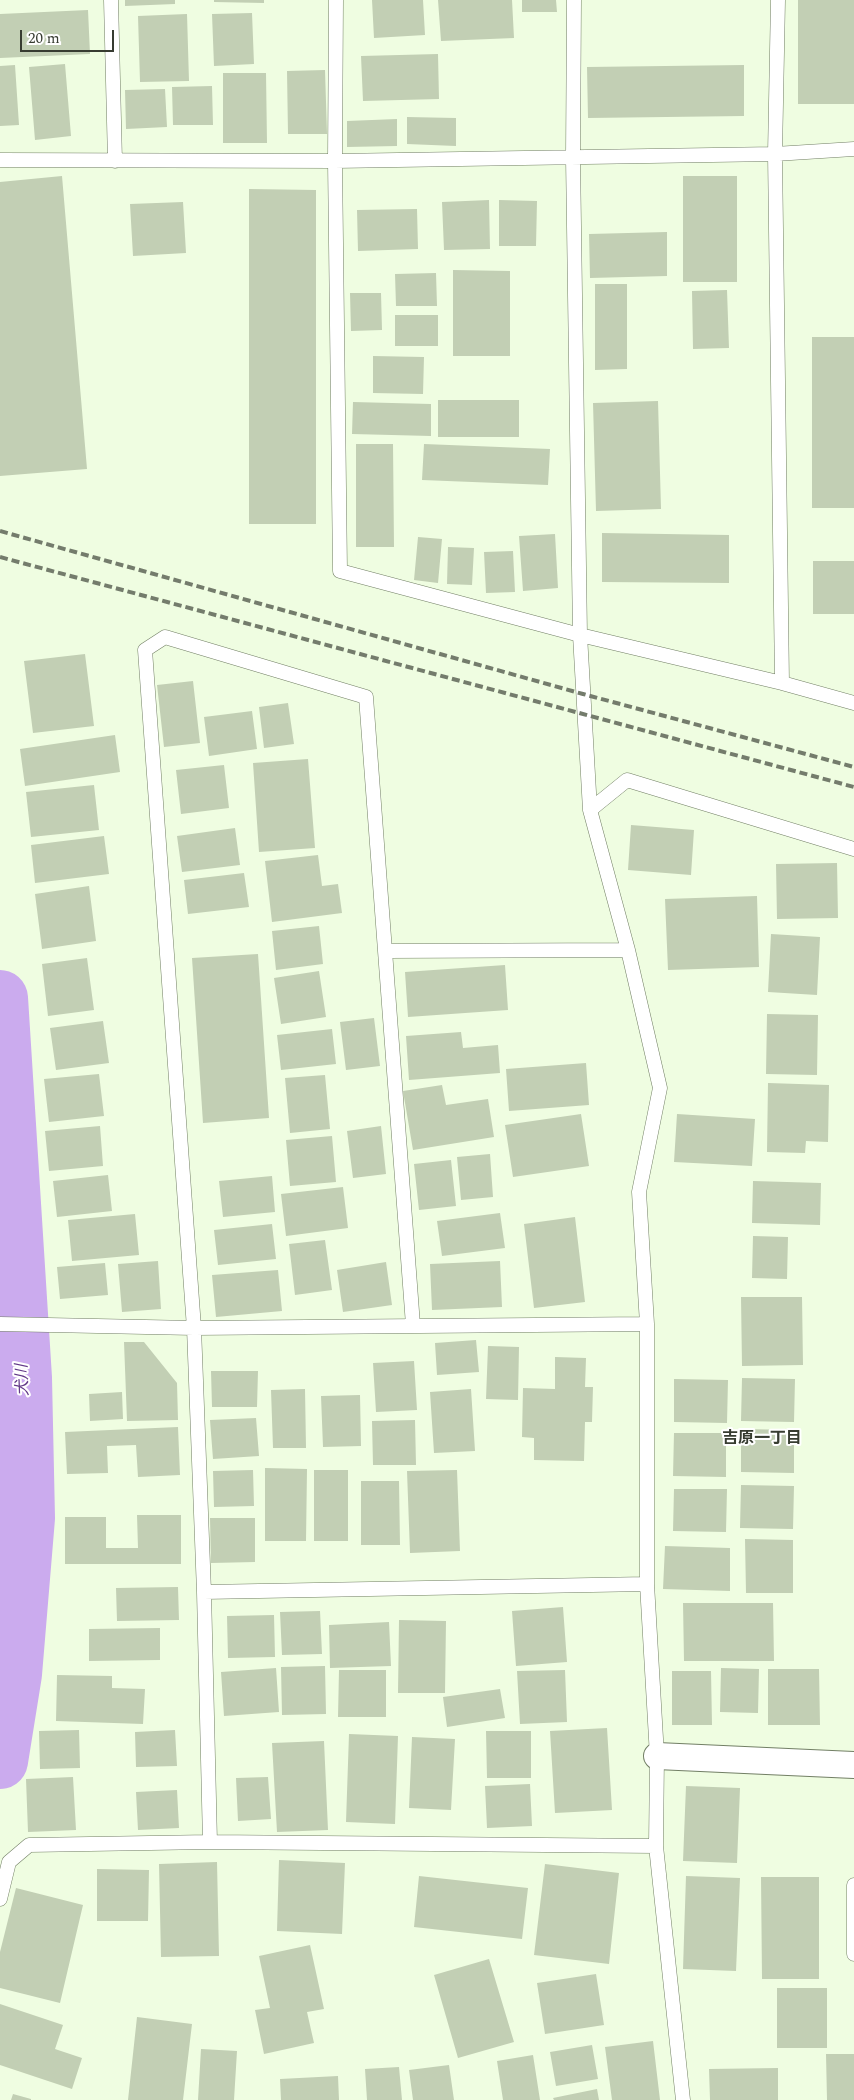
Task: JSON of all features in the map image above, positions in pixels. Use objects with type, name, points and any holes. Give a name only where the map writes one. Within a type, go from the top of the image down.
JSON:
[{"type":"street","points":[[657,1756],[854,1765]]},
{"type":"lane","points":[[111,0],[115,161]]},
{"type":"lane","points":[[336,0],[335,162],[340,570],[580,635],[782,683],[854,703]]},
{"type":"lane","points":[[574,0],[573,158],[580,635],[590,810],[628,950],[660,1088],[639,1192],[647,1324],[647,1584],[657,1756],[656,1846],[683,2100]]},
{"type":"lane","points":[[778,0],[775,154],[782,683]]},
{"type":"lane","points":[[0,160],[335,162],[775,154],[854,149]]},
{"type":"lane","points":[[210,1842],[204,1592],[194,1328],[145,650],[166,637],[366,697],[413,1324]]},
{"type":"lane","points":[[590,810],[627,780],[854,849]]},
{"type":"lane","points":[[386,951],[628,950]]},
{"type":"lane","points":[[0,1324],[194,1328],[413,1324],[647,1324]]},
{"type":"lane","points":[[204,1592],[647,1584]]},
{"type":"lane","points":[[0,1899],[9,1862],[29,1845],[210,1842],[656,1846]]},
{"type":"lane","points":[[854,1885],[854,1954]]},
{"type":"building","points":[[125,0],[175,0],[175,4],[125,6]]},
{"type":"building","points":[[214,0],[264,0],[264,3],[214,2]]},
{"type":"building","points":[[372,0],[423,0],[425,35],[374,38]]},
{"type":"building","points":[[438,0],[512,0],[514,38],[441,41]]},
{"type":"building","points":[[522,0],[556,0],[557,12],[522,12]]},
{"type":"building","points":[[798,0],[854,0],[854,104],[798,104]]},
{"type":"building","points":[[88,10],[90,54],[0,58],[0,14]]},
{"type":"building","points":[[252,13],[254,64],[214,66],[212,14]]},
{"type":"building","points":[[187,14],[189,81],[140,82],[138,16]]},
{"type":"building","points":[[438,54],[439,99],[363,101],[361,56]]},
{"type":"building","points":[[65,64],[71,136],[35,140],[29,67]]},
{"type":"building","points":[[15,65],[19,125],[0,126],[0,66]]},
{"type":"building","points":[[744,65],[744,116],[588,118],[587,67]]},
{"type":"building","points":[[325,70],[327,134],[288,134],[287,71]]},
{"type":"building","points":[[223,73],[266,73],[267,143],[223,143]]},
{"type":"building","points":[[212,86],[213,125],[173,125],[172,87]]},
{"type":"building","points":[[165,89],[167,127],[126,129],[125,90]]},
{"type":"building","points":[[407,117],[456,118],[456,146],[407,144]]},
{"type":"building","points":[[397,119],[397,146],[347,147],[347,121]]},
{"type":"building","points":[[62,176],[87,469],[0,476],[0,182]]},
{"type":"building","points":[[683,176],[737,176],[737,282],[683,282]]},
{"type":"building","points":[[249,189],[316,190],[316,524],[249,524]]},
{"type":"building","points":[[489,200],[490,249],[444,250],[442,202]]},
{"type":"building","points":[[499,200],[537,201],[536,246],[499,246]]},
{"type":"building","points":[[183,202],[186,253],[133,256],[130,204]]},
{"type":"building","points":[[417,209],[418,249],[358,251],[357,210]]},
{"type":"building","points":[[667,232],[667,276],[590,278],[589,234]]},
{"type":"building","points":[[453,270],[510,271],[510,356],[453,356]]},
{"type":"building","points":[[436,273],[437,306],[396,306],[395,274]]},
{"type":"building","points":[[595,284],[627,284],[627,369],[595,370]]},
{"type":"building","points":[[727,290],[729,348],[693,349],[692,291]]},
{"type":"building","points":[[350,293],[381,293],[382,330],[351,331]]},
{"type":"building","points":[[395,315],[438,315],[438,346],[395,346]]},
{"type":"building","points":[[812,337],[854,337],[854,508],[812,508]]},
{"type":"building","points":[[373,356],[424,357],[423,394],[373,393]]},
{"type":"building","points":[[438,400],[519,400],[519,437],[438,437]]},
{"type":"building","points":[[658,401],[661,509],[596,511],[593,403]]},
{"type":"building","points":[[353,402],[431,404],[431,436],[352,434]]},
{"type":"building","points":[[356,444],[393,444],[394,547],[356,547]]},
{"type":"building","points":[[424,444],[550,449],[548,485],[422,480]]},
{"type":"building","points":[[602,533],[729,535],[729,583],[602,582]]},
{"type":"building","points":[[555,534],[558,588],[523,591],[519,536]]},
{"type":"building","points":[[418,537],[442,539],[438,583],[414,580]]},
{"type":"building","points":[[448,547],[474,548],[472,585],[447,584]]},
{"type":"building","points":[[513,551],[515,592],[486,593],[484,552]]},
{"type":"building","points":[[813,561],[854,561],[854,614],[813,614]]},
{"type":"building","points":[[85,654],[94,726],[33,733],[24,661]]},
{"type":"building","points":[[193,681],[200,743],[164,747],[157,685]]},
{"type":"building","points":[[288,703],[294,744],[264,748],[259,707]]},
{"type":"building","points":[[252,711],[257,749],[209,756],[204,717]]},
{"type":"building","points":[[115,735],[120,772],[25,786],[20,749]]},
{"type":"building","points":[[308,759],[315,848],[259,852],[253,763]]},
{"type":"building","points":[[224,765],[229,808],[181,814],[176,770]]},
{"type":"building","points":[[94,785],[99,830],[31,837],[26,792]]},
{"type":"building","points":[[631,825],[694,830],[691,875],[628,870]]},
{"type":"building","points":[[235,828],[240,865],[182,872],[177,836]]},
{"type":"building","points":[[104,836],[109,874],[35,883],[31,845]]},
{"type":"building","points":[[318,855],[322,886],[338,884],[342,913],[272,922],[265,861]]},
{"type":"building","points":[[837,863],[838,918],[777,919],[776,864]]},
{"type":"building","points":[[244,873],[249,907],[188,914],[184,880]]},
{"type":"building","points":[[89,886],[96,941],[42,949],[35,894]]},
{"type":"building","points":[[757,896],[759,967],[668,970],[665,899]]},
{"type":"building","points":[[319,926],[323,964],[276,970],[272,931]]},
{"type":"building","points":[[771,934],[820,937],[817,995],[768,992]]},
{"type":"building","points":[[258,954],[269,1118],[203,1123],[192,958]]},
{"type":"building","points":[[87,958],[94,1010],[48,1016],[42,964]]},
{"type":"building","points":[[505,965],[508,1010],[408,1017],[405,972]]},
{"type":"building","points":[[319,971],[326,1017],[281,1024],[274,978]]},
{"type":"building","points":[[767,1014],[818,1015],[817,1075],[766,1074]]},
{"type":"building","points":[[374,1018],[380,1066],[346,1070],[340,1022]]},
{"type":"building","points":[[103,1021],[109,1063],[56,1070],[50,1028]]},
{"type":"building","points":[[332,1029],[336,1064],[281,1070],[277,1035]]},
{"type":"building","points":[[461,1032],[463,1048],[498,1045],[500,1073],[409,1080],[406,1036]]},
{"type":"building","points":[[586,1063],[589,1105],[509,1111],[506,1069]]},
{"type":"building","points":[[99,1074],[104,1116],[49,1122],[44,1079]]},
{"type":"building","points":[[325,1075],[330,1129],[290,1133],[285,1078]]},
{"type":"building","points":[[768,1083],[829,1085],[828,1142],[806,1141],[805,1153],[767,1152]]},
{"type":"building","points":[[442,1085],[446,1105],[488,1099],[494,1137],[413,1150],[403,1091]]},
{"type":"building","points":[[581,1114],[589,1166],[513,1177],[505,1125]]},
{"type":"building","points":[[677,1114],[755,1119],[752,1166],[674,1162]]},
{"type":"building","points":[[100,1126],[103,1166],[49,1171],[45,1131]]},
{"type":"building","points":[[381,1126],[386,1174],[353,1178],[347,1131]]},
{"type":"building","points":[[332,1136],[336,1182],[290,1186],[286,1140]]},
{"type":"building","points":[[490,1154],[493,1197],[461,1200],[457,1157]]},
{"type":"building","points":[[451,1160],[456,1206],[419,1210],[414,1164]]},
{"type":"building","points":[[108,1175],[112,1211],[57,1217],[53,1181]]},
{"type":"building","points":[[272,1176],[275,1212],[223,1217],[219,1181]]},
{"type":"building","points":[[753,1181],[821,1183],[820,1225],[752,1223]]},
{"type":"building","points":[[343,1187],[348,1228],[286,1236],[281,1194]]},
{"type":"building","points":[[500,1213],[505,1248],[442,1256],[437,1221]]},
{"type":"building","points":[[135,1214],[139,1255],[72,1261],[68,1220]]},
{"type":"building","points":[[575,1217],[585,1302],[534,1308],[524,1224]]},
{"type":"building","points":[[272,1224],[276,1259],[218,1265],[214,1230]]},
{"type":"building","points":[[753,1236],[788,1237],[787,1279],[752,1278]]},
{"type":"building","points":[[325,1240],[332,1290],[295,1295],[289,1244]]},
{"type":"building","points":[[158,1261],[161,1309],[122,1312],[118,1264]]},
{"type":"building","points":[[500,1261],[502,1307],[432,1310],[430,1264]]},
{"type":"building","points":[[386,1262],[392,1305],[343,1312],[337,1270]]},
{"type":"building","points":[[105,1263],[108,1295],[60,1299],[57,1267]]},
{"type":"building","points":[[278,1270],[282,1311],[216,1317],[212,1275]]},
{"type":"building","points":[[741,1297],[802,1297],[803,1365],[742,1366]]},
{"type":"building","points":[[476,1340],[479,1372],[437,1375],[435,1343]]},
{"type":"building","points":[[124,1342],[144,1342],[177,1383],[178,1420],[127,1421]]},
{"type":"building","points":[[488,1346],[519,1347],[518,1400],[486,1399]]},
{"type":"building","points":[[555,1357],[586,1358],[585,1387],[593,1387],[592,1422],[585,1422],[584,1461],[534,1460],[534,1438],[522,1437],[523,1388],[555,1389]]},
{"type":"building","points":[[414,1361],[417,1410],[376,1412],[373,1363]]},
{"type":"building","points":[[211,1371],[258,1371],[257,1407],[212,1407]]},
{"type":"building","points":[[742,1378],[795,1379],[794,1422],[741,1421]]},
{"type":"building","points":[[674,1379],[728,1380],[727,1423],[674,1422]]},
{"type":"building","points":[[305,1389],[306,1448],[273,1448],[271,1390]]},
{"type":"building","points":[[471,1389],[475,1451],[434,1453],[430,1392]]},
{"type":"building","points":[[122,1392],[123,1419],[90,1421],[89,1394]]},
{"type":"building","points":[[360,1395],[361,1446],[323,1447],[321,1396]]},
{"type":"building","points":[[256,1418],[259,1456],[213,1459],[210,1420]]},
{"type":"building","points":[[415,1420],[416,1465],[373,1465],[372,1421]]},
{"type":"building","points":[[178,1427],[180,1475],[138,1477],[136,1445],[107,1446],[108,1473],[67,1474],[65,1432]]},
{"type":"building","points":[[741,1429],[794,1430],[794,1473],[741,1472]]},
{"type":"building","points":[[674,1433],[726,1433],[726,1477],[673,1476]]},
{"type":"building","points":[[265,1468],[307,1469],[306,1541],[265,1541]]},
{"type":"building","points":[[253,1470],[254,1506],[214,1507],[213,1471]]},
{"type":"building","points":[[314,1470],[348,1470],[348,1541],[314,1541]]},
{"type":"building","points":[[457,1470],[460,1551],[410,1553],[407,1471]]},
{"type":"building","points":[[361,1481],[399,1481],[400,1545],[361,1545]]},
{"type":"building","points":[[741,1485],[794,1486],[793,1529],[740,1528]]},
{"type":"building","points":[[674,1489],[727,1489],[726,1532],[673,1531]]},
{"type":"building","points":[[137,1515],[181,1515],[181,1564],[65,1564],[65,1517],[106,1517],[106,1548],[138,1548]]},
{"type":"building","points":[[210,1518],[255,1518],[255,1562],[211,1563]]},
{"type":"building","points":[[745,1539],[793,1540],[793,1593],[746,1593]]},
{"type":"building","points":[[665,1546],[730,1548],[730,1591],[663,1589]]},
{"type":"building","points":[[178,1587],[179,1620],[117,1621],[116,1588]]},
{"type":"building","points":[[683,1603],[773,1603],[774,1661],[684,1661]]},
{"type":"building","points":[[563,1607],[567,1662],[516,1666],[512,1611]]},
{"type":"building","points":[[320,1611],[322,1654],[282,1655],[280,1612]]},
{"type":"building","points":[[274,1615],[275,1657],[228,1658],[227,1616]]},
{"type":"building","points":[[399,1620],[446,1621],[445,1693],[398,1693]]},
{"type":"building","points":[[389,1622],[391,1666],[330,1668],[329,1625]]},
{"type":"building","points":[[160,1628],[160,1660],[89,1661],[89,1629]]},
{"type":"building","points":[[325,1666],[326,1714],[282,1715],[281,1667]]},
{"type":"building","points":[[276,1668],[279,1712],[224,1716],[221,1672]]},
{"type":"building","points":[[721,1668],[759,1669],[758,1713],[720,1712]]},
{"type":"building","points":[[768,1669],[819,1669],[820,1725],[768,1725]]},
{"type":"building","points":[[339,1670],[386,1670],[386,1717],[338,1717]]},
{"type":"building","points":[[565,1670],[567,1722],[520,1724],[517,1671]]},
{"type":"building","points":[[672,1671],[711,1671],[712,1725],[672,1725]]},
{"type":"building","points":[[57,1675],[112,1676],[112,1688],[145,1689],[143,1724],[56,1721]]},
{"type":"building","points":[[500,1689],[505,1718],[447,1727],[443,1697]]},
{"type":"building","points":[[607,1728],[612,1810],[555,1813],[550,1731]]},
{"type":"building","points":[[79,1730],[80,1768],[40,1769],[39,1731]]},
{"type":"building","points":[[175,1730],[177,1766],[136,1767],[135,1732]]},
{"type":"building","points":[[486,1731],[531,1731],[531,1778],[487,1778]]},
{"type":"building","points":[[349,1734],[398,1736],[395,1824],[346,1822]]},
{"type":"building","points":[[412,1737],[455,1739],[451,1810],[409,1808]]},
{"type":"building","points":[[324,1741],[328,1830],[277,1832],[272,1743]]},
{"type":"building","points":[[73,1777],[76,1830],[28,1832],[26,1779]]},
{"type":"building","points":[[268,1777],[271,1819],[238,1821],[236,1778]]},
{"type":"building","points":[[530,1784],[532,1826],[487,1828],[485,1786]]},
{"type":"building","points":[[686,1786],[740,1788],[737,1863],[683,1861]]},
{"type":"building","points":[[177,1790],[179,1828],[138,1830],[136,1792]]},
{"type":"building","points":[[279,1860],[345,1863],[342,1934],[277,1931]]},
{"type":"building","points":[[217,1862],[219,1956],[161,1957],[159,1864]]},
{"type":"building","points":[[545,1864],[619,1873],[609,1964],[534,1955]]},
{"type":"building","points":[[97,1869],[149,1870],[148,1921],[97,1921]]},
{"type":"building","points":[[419,1876],[528,1888],[522,1939],[414,1927]]},
{"type":"building","points":[[686,1876],[740,1878],[736,1971],[683,1969]]},
{"type":"building","points":[[761,1877],[819,1877],[819,1979],[762,1979]]},
{"type":"building","points":[[16,1888],[83,1905],[60,2003],[0,1988],[0,1952]]},
{"type":"building","points":[[310,1945],[324,2009],[307,2012],[314,2043],[264,2054],[255,2010],[270,2008],[259,1956]]},
{"type":"building","points":[[489,1959],[514,2042],[458,2058],[434,1975]]},
{"type":"building","points":[[596,1974],[604,2025],[545,2034],[537,1983]]},
{"type":"building","points":[[777,1988],[827,1988],[827,2048],[777,2048]]},
{"type":"building","points":[[0,2004],[63,2025],[55,2049],[82,2058],[72,2089],[0,2065]]},
{"type":"building","points":[[137,2017],[192,2024],[183,2100],[128,2100]]},
{"type":"building","points":[[653,2041],[660,2100],[612,2100],[605,2047]]},
{"type":"building","points":[[592,2045],[598,2079],[556,2086],[550,2052]]},
{"type":"building","points":[[201,2049],[237,2051],[234,2100],[198,2100]]},
{"type":"building","points":[[826,2054],[854,2054],[854,2100],[827,2100]]},
{"type":"building","points":[[533,2055],[540,2100],[503,2100],[497,2061]]},
{"type":"building","points":[[449,2065],[454,2100],[413,2100],[409,2070]]},
{"type":"building","points":[[399,2067],[402,2100],[367,2100],[365,2069]]},
{"type":"building","points":[[778,2068],[778,2100],[710,2100],[709,2069]]},
{"type":"building","points":[[338,2076],[339,2100],[281,2100],[280,2079]]},
{"type":"building","points":[[597,2089],[599,2100],[554,2100],[553,2098]]},
{"type":"building","points":[[13,2094],[31,2099],[31,2100],[11,2100]]},
{"type":"waterway","name":"犬川","points":[[0,998],[24,1378],[27,1518],[14,1674],[0,1761]]},
{"type":"railway","points":[[0,531],[583,694],[854,767]]},
{"type":"railway","points":[[0,557],[854,787]]},
{"type":"district","name":"吉原一丁目","points":[[762,1440]]}]
